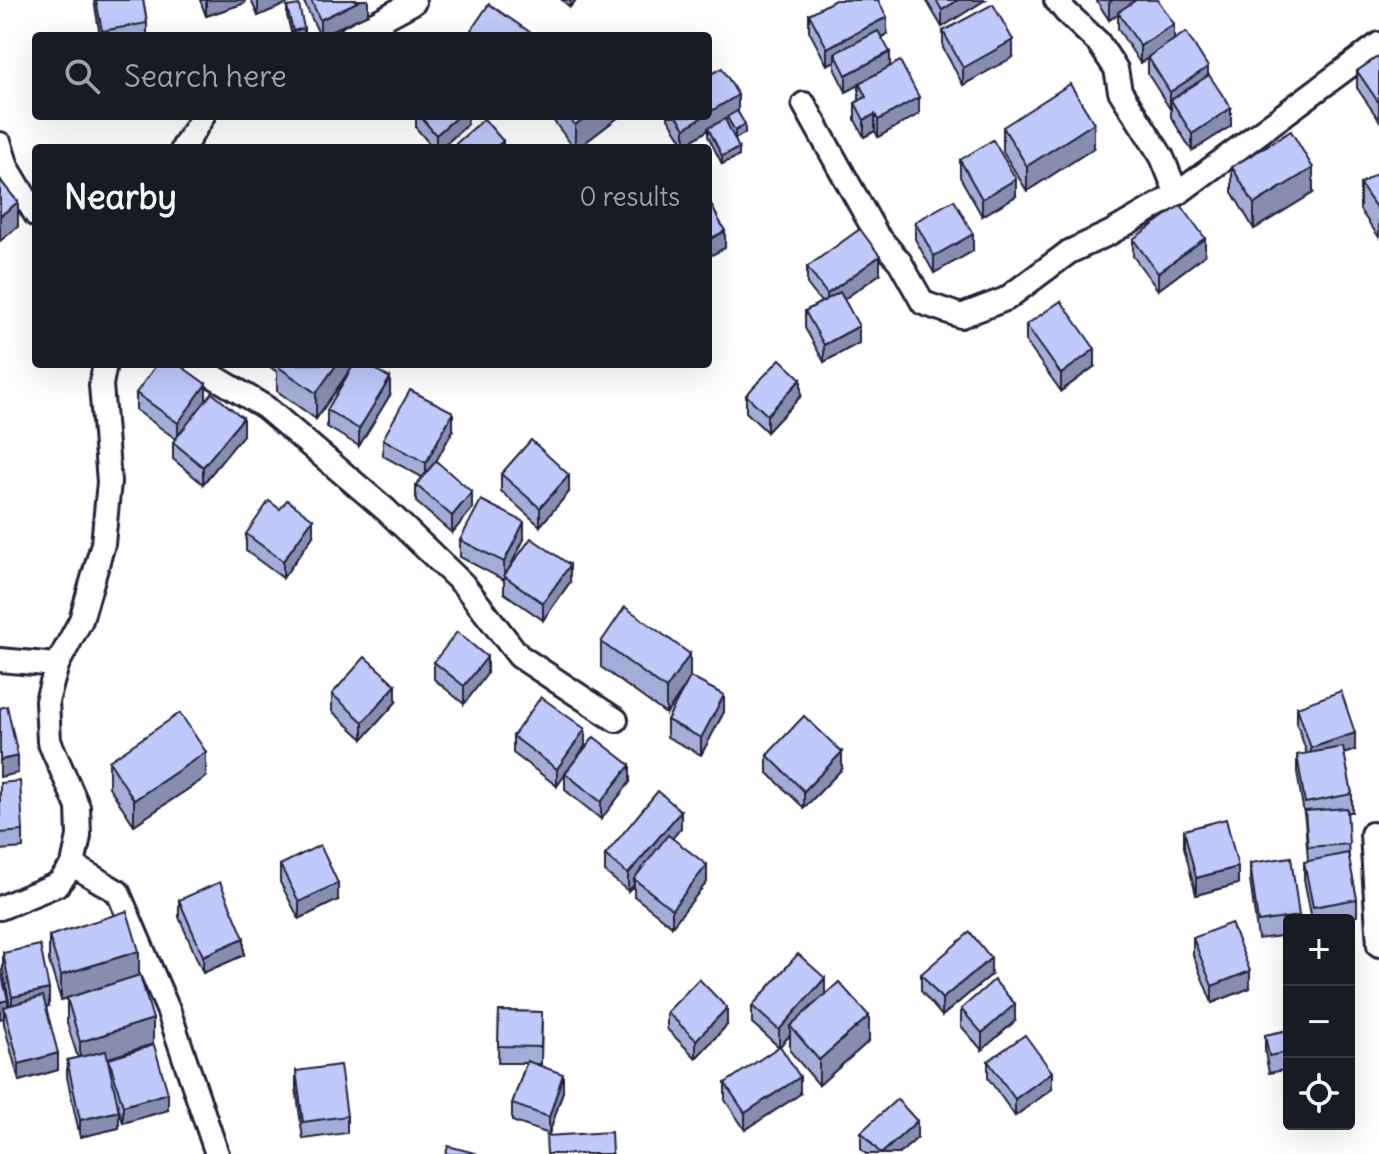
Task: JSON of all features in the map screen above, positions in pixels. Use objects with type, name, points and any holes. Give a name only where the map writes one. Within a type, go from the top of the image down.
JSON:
[{"type":"street","points":[[358,32],[413,0]]},
{"type":"street","points":[[1056,0],[1098,42],[1116,69],[1120,91],[1162,157],[1177,194]]},
{"type":"street","points":[[804,104],[869,222],[900,262],[923,303],[961,316],[1006,299],[1069,252],[1110,233],[1177,194],[1379,44]]},
{"type":"street","points":[[186,144],[200,120]]},
{"type":"street","points":[[0,144],[7,167],[32,208]]},
{"type":"street","points":[[0,908],[58,884],[73,865],[79,836],[78,807],[49,741],[47,701],[57,665],[81,620],[103,544],[109,482],[101,385],[104,368]]},
{"type":"street","points":[[200,368],[265,407],[386,510],[463,584],[519,656],[616,720]]},
{"type":"street","points":[[0,660],[57,665]]},
{"type":"street","points":[[1372,834],[1379,945]]},
{"type":"street","points":[[73,865],[118,892],[169,1012],[217,1154]]},
{"type":"building","points":[[96,0],[143,0],[147,23],[102,31]]},
{"type":"building","points":[[311,0],[361,0],[320,20]]},
{"type":"building","points":[[835,0],[878,0],[887,17],[827,48],[809,14]]},
{"type":"building","points":[[936,0],[958,0],[942,10]]},
{"type":"building","points":[[1136,0],[1158,0],[1174,24],[1140,46],[1118,12]]},
{"type":"building","points":[[489,4],[530,32],[470,32]]},
{"type":"building","points":[[993,4],[1013,40],[963,68],[943,31]]},
{"type":"building","points":[[299,5],[304,28],[293,31],[287,7]]},
{"type":"building","points":[[878,31],[890,52],[846,75],[835,53]]},
{"type":"building","points":[[1186,32],[1208,67],[1170,92],[1148,57]]},
{"type":"building","points":[[1379,56],[1379,103],[1357,71]]},
{"type":"building","points":[[900,61],[919,97],[878,120],[875,114],[864,120],[855,103],[866,97],[859,83]]},
{"type":"building","points":[[722,68],[738,95],[712,111],[712,74]]},
{"type":"building","points":[[1209,75],[1231,108],[1192,134],[1171,100]]},
{"type":"building","points":[[1070,84],[1094,123],[1027,166],[1003,127]]},
{"type":"building","points":[[737,111],[745,124],[735,131],[727,117]]},
{"type":"building","points":[[725,119],[739,148],[722,156],[708,128]]},
{"type":"building","points":[[423,120],[453,120],[436,135]]},
{"type":"building","points":[[483,120],[503,141],[500,144],[456,144]]},
{"type":"building","points":[[680,120],[698,120],[685,128]]},
{"type":"building","points":[[1291,131],[1313,168],[1254,204],[1232,167]]},
{"type":"building","points":[[993,140],[1016,179],[982,199],[960,160]]},
{"type":"building","points":[[1379,172],[1379,212],[1360,184]]},
{"type":"building","points":[[0,180],[18,202],[0,216]]},
{"type":"building","points":[[954,200],[973,234],[934,256],[915,222]]},
{"type":"building","points":[[1181,205],[1205,238],[1158,273],[1133,239]]},
{"type":"building","points":[[712,207],[725,231],[712,238]]},
{"type":"building","points":[[860,229],[880,256],[827,294],[807,267]]},
{"type":"building","points":[[840,292],[859,326],[824,345],[805,311]]},
{"type":"building","points":[[1061,301],[1095,349],[1061,374],[1026,325]]},
{"type":"building","points":[[780,359],[801,379],[767,415],[746,395]]},
{"type":"building","points":[[154,368],[184,368],[206,384],[178,423],[136,393]]},
{"type":"building","points":[[280,368],[334,368],[316,393]]},
{"type":"building","points":[[352,368],[373,368],[390,378],[359,429],[327,410]]},
{"type":"building","points":[[410,390],[453,412],[426,463],[383,439]]},
{"type":"building","points":[[212,393],[243,418],[203,467],[173,442]]},
{"type":"building","points":[[531,440],[569,475],[540,508],[501,474]]},
{"type":"building","points":[[436,461],[472,492],[452,516],[416,485]]},
{"type":"building","points":[[287,500],[313,519],[283,561],[246,534],[269,501],[280,509]]},
{"type":"building","points":[[481,500],[524,522],[504,562],[460,540]]},
{"type":"building","points":[[531,538],[570,565],[543,603],[504,576]]},
{"type":"building","points":[[625,607],[690,654],[666,689],[601,642]]},
{"type":"building","points":[[457,632],[487,657],[464,686],[434,662]]},
{"type":"building","points":[[365,657],[396,685],[363,722],[332,694]]},
{"type":"building","points":[[690,677],[724,695],[701,738],[667,720]]},
{"type":"building","points":[[1341,691],[1355,733],[1311,748],[1297,707]]},
{"type":"building","points":[[541,697],[585,729],[557,769],[513,736]]},
{"type":"building","points":[[7,706],[18,756],[0,760],[0,708]]},
{"type":"building","points":[[180,713],[206,752],[134,800],[109,761]]},
{"type":"building","points":[[804,716],[842,752],[804,791],[767,755]]},
{"type":"building","points":[[594,737],[630,765],[601,802],[565,773]]},
{"type":"building","points":[[1343,747],[1352,794],[1305,803],[1297,755]]},
{"type":"building","points":[[20,781],[23,831],[0,833],[0,783]]},
{"type":"building","points":[[658,791],[681,811],[628,874],[605,855]]},
{"type":"building","points":[[1347,808],[1349,844],[1308,847],[1305,811]]},
{"type":"building","points":[[1226,819],[1238,867],[1196,878],[1184,830]]},
{"type":"building","points":[[668,835],[707,865],[672,909],[634,879]]},
{"type":"building","points":[[320,845],[338,883],[299,902],[280,865]]},
{"type":"building","points":[[1348,853],[1357,899],[1313,907],[1304,862]]},
{"type":"building","points":[[1291,857],[1299,914],[1283,914],[1283,918],[1258,922],[1250,863]]},
{"type":"building","points":[[220,882],[244,938],[203,956],[179,900]]},
{"type":"building","points":[[127,911],[139,951],[61,975],[49,936]]},
{"type":"building","points":[[1231,923],[1250,971],[1212,986],[1193,938]]},
{"type":"building","points":[[970,932],[991,958],[942,999],[921,974]]},
{"type":"building","points":[[40,945],[49,989],[12,997],[3,953]]},
{"type":"building","points":[[798,954],[825,978],[779,1030],[752,1006]]},
{"type":"building","points":[[0,968],[8,1000],[0,1002]]},
{"type":"building","points":[[140,975],[153,1019],[80,1042],[67,998]]},
{"type":"building","points":[[699,979],[727,1008],[696,1040],[667,1012]]},
{"type":"building","points":[[994,980],[1015,1004],[982,1033],[961,1009]]},
{"type":"building","points":[[839,982],[869,1016],[819,1060],[790,1026]]},
{"type":"building","points":[[43,996],[58,1053],[19,1064],[4,1007]]},
{"type":"building","points":[[499,1011],[542,1012],[541,1047],[498,1046]]},
{"type":"building","points":[[1283,1031],[1283,1053],[1269,1056],[1265,1035]]},
{"type":"building","points":[[1025,1035],[1052,1072],[1015,1099],[988,1061]]},
{"type":"building","points":[[154,1045],[168,1093],[123,1106],[109,1059]]},
{"type":"building","points":[[780,1046],[800,1077],[745,1113],[725,1083]]},
{"type":"building","points":[[106,1051],[119,1111],[80,1120],[67,1060]]},
{"type":"building","points":[[527,1061],[563,1074],[549,1117],[512,1104]]},
{"type":"building","points":[[340,1065],[347,1116],[303,1122],[296,1071]]},
{"type":"building","points":[[897,1099],[917,1121],[881,1154],[861,1132]]},
{"type":"building","points":[[611,1132],[612,1154],[547,1154],[546,1136]]},
{"type":"building","points":[[448,1146],[478,1154],[446,1154]]}]
